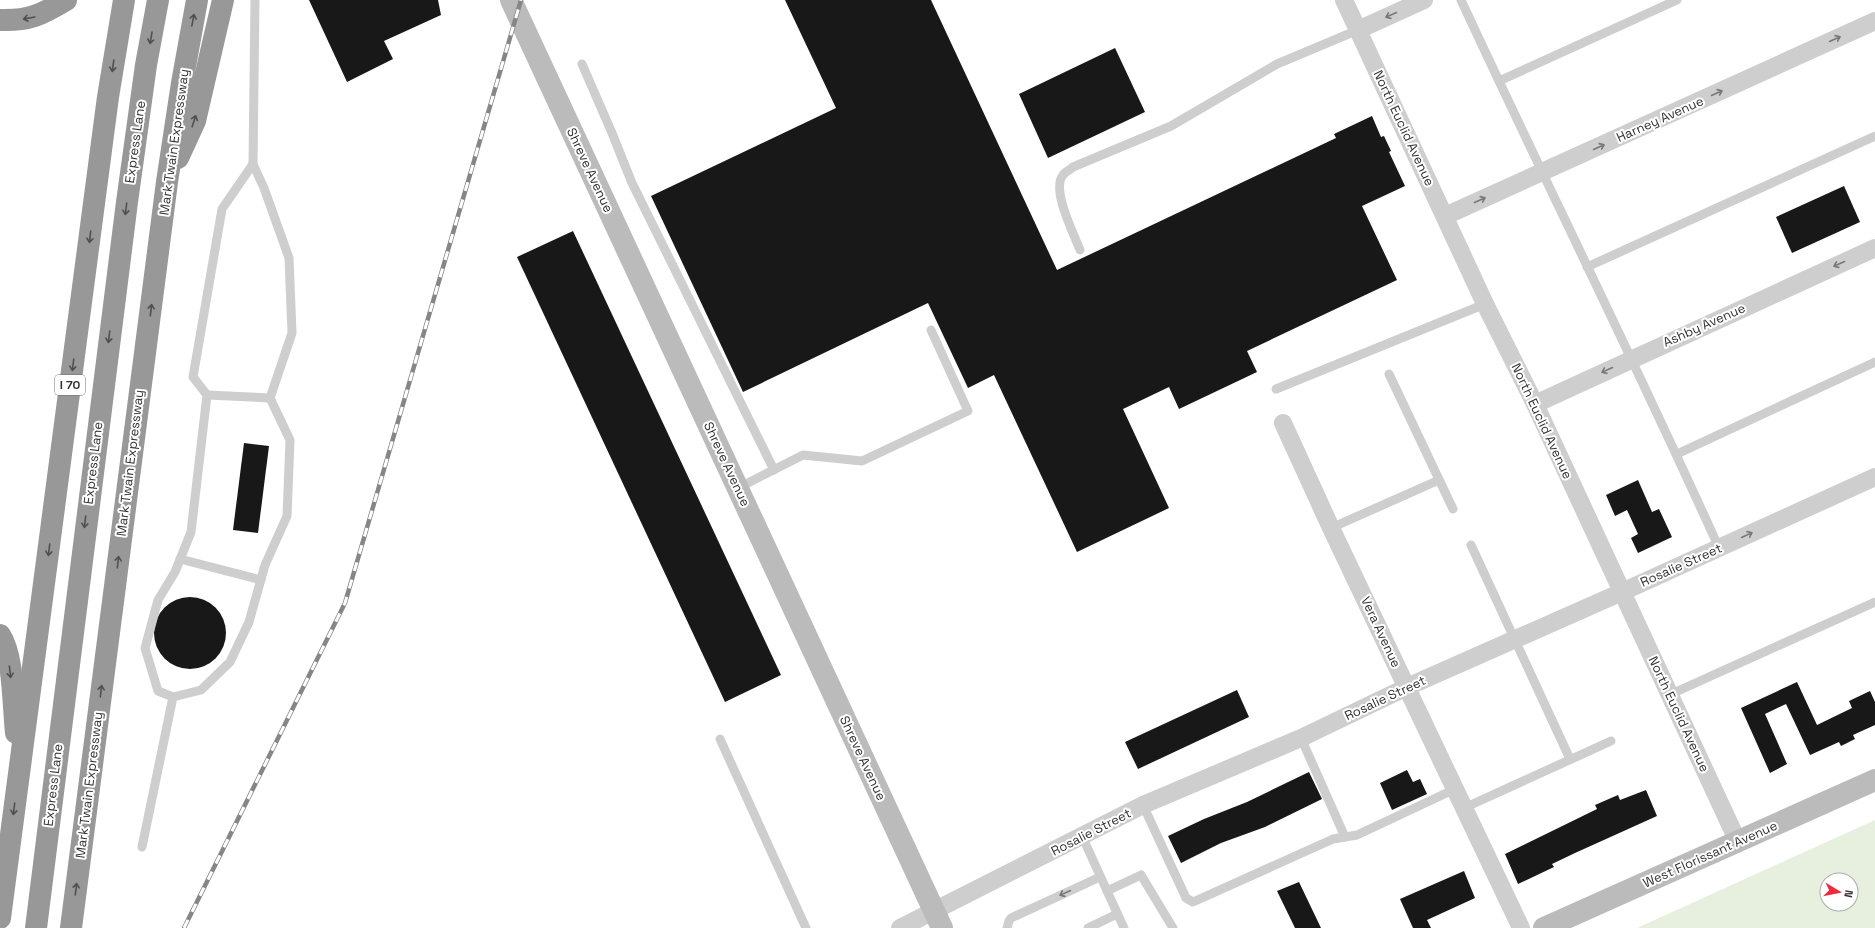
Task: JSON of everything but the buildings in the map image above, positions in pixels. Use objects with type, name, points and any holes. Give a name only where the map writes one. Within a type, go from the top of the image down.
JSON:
[{"type":"highway","name":"I 70","points":[[0,918],[108,97],[124,0]]},
{"type":"highway","name":"Express Lane","points":[[36,928],[127,202],[145,72],[158,0]]},
{"type":"highway","name":"Mark Twain Expressway","points":[[71,928],[167,182],[182,83],[197,0]]},
{"type":"highway","points":[[167,182],[195,121],[211,45],[223,0]]},
{"type":"highway","points":[[0,20],[35,17],[53,2]]},
{"type":"highway","points":[[0,634],[4,641],[9,661],[19,771]]},
{"type":"street","name":"Shreve Avenue","points":[[511,0],[938,920]]},
{"type":"street","name":"North Euclid Avenue","points":[[1344,0],[1738,842]]},
{"type":"street","points":[[1358,30],[1424,0]]},
{"type":"street","name":"Harney Avenue","points":[[1445,216],[1875,21]]},
{"type":"street","name":"Ashby Avenue","points":[[1534,404],[1875,248]]},
{"type":"street","name":"Vera Avenue","points":[[1283,422],[1331,528],[1521,928]]},
{"type":"street","name":"Rosalie Street","points":[[900,928],[938,920],[1082,836],[1143,805],[1301,738],[1407,687],[1622,592],[1875,476]]},
{"type":"street","name":"West Florissant Avenue","points":[[1544,928],[1875,780]]},
{"type":"lane","points":[[253,164],[222,209],[193,377],[207,395],[191,532],[175,572],[158,600],[145,648],[158,691],[173,697],[200,690],[230,662],[249,622],[265,565],[287,516],[290,440],[270,398],[292,333],[289,258],[264,188],[253,164],[255,0]]},
{"type":"lane","points":[[1461,0],[1541,173],[1632,358],[1719,548]]},
{"type":"lane","points":[[1499,81],[1677,0]]},
{"type":"lane","points":[[1080,250],[1059,193],[1060,180],[1063,174],[1073,168],[1171,126],[1277,64],[1358,30]]},
{"type":"lane","points":[[582,64],[632,184],[774,470]]},
{"type":"lane","points":[[1587,267],[1875,136]]},
{"type":"lane","points":[[1276,389],[1485,304]]},
{"type":"lane","points":[[738,488],[803,455],[862,461],[968,411],[931,330]]},
{"type":"lane","points":[[1677,454],[1875,362]]},
{"type":"lane","points":[[1389,374],[1453,509]]},
{"type":"lane","points":[[207,395],[270,398]]},
{"type":"lane","points":[[1331,528],[1439,480]]},
{"type":"lane","points":[[1471,545],[1516,639],[1570,760]]},
{"type":"lane","points":[[180,559],[261,580]]},
{"type":"lane","points":[[1670,695],[1875,602]]},
{"type":"lane","points":[[142,847],[173,697]]},
{"type":"lane","points":[[720,738],[806,928]]},
{"type":"lane","points":[[1301,738],[1345,837]]},
{"type":"lane","points":[[1464,808],[1611,740]]},
{"type":"lane","points":[[1143,805],[1186,898],[1193,902],[1333,839],[1357,835],[1455,788]]},
{"type":"lane","points":[[1082,836],[1124,928]]},
{"type":"lane","points":[[1107,891],[1140,875],[1173,928]]},
{"type":"lane","points":[[1008,928],[1011,918],[1100,877]]},
{"type":"lane","points":[[1088,928],[1117,914]]},
{"type":"green space","points":[[1875,820],[1875,928],[1637,928]]},
{"type":"railway","points":[[184,928],[345,603],[521,0]]}]
